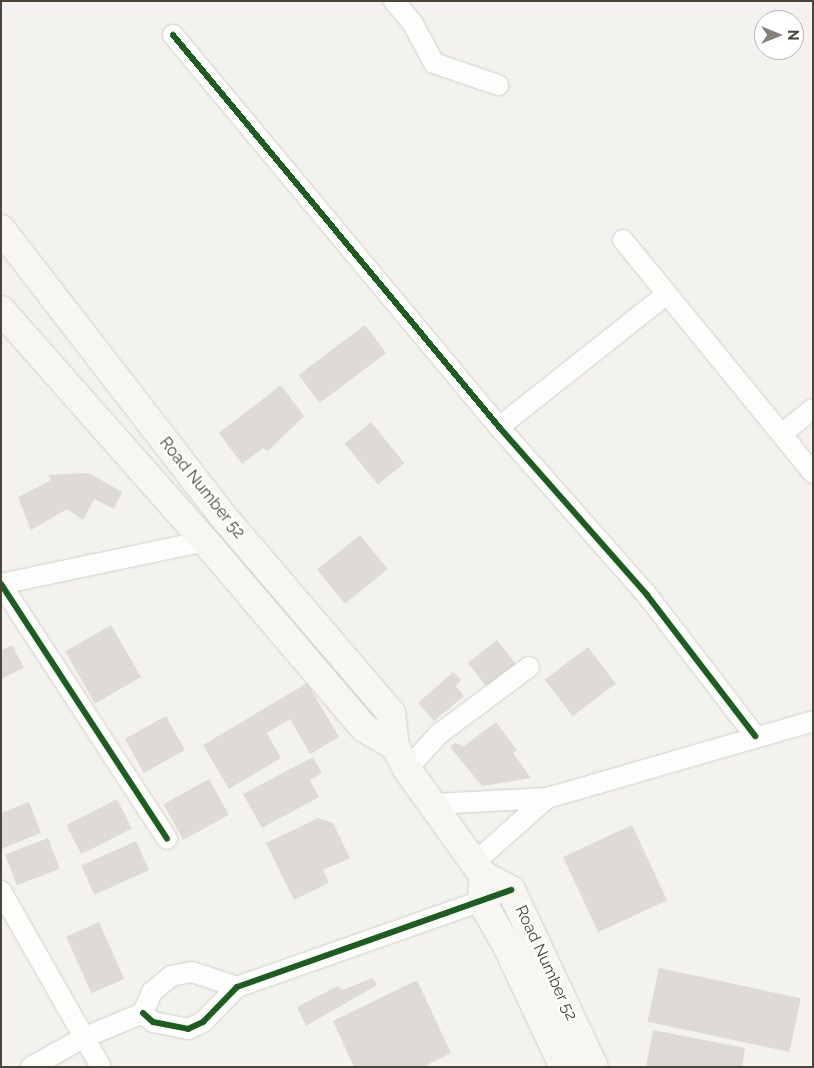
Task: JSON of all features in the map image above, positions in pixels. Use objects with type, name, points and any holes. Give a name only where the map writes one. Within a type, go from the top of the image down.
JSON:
[{"type":"main road","name":"Road Number 52","points":[[1,229],[227,521],[391,713],[401,758]]},
{"type":"main road","name":"Road Number 52","points":[[1,310],[206,541],[364,728],[401,758],[479,868],[512,890],[594,1067]]},
{"type":"main road","points":[[479,868],[482,902]]},
{"type":"main road","name":"Road Number 52","points":[[482,902],[506,944],[564,1067]]},
{"type":"street","points":[[394,1],[413,24],[434,63],[498,85]]},
{"type":"street","points":[[173,35],[499,427],[648,595],[755,736]]},
{"type":"street","points":[[623,240],[783,433],[813,472]]},
{"type":"street","points":[[499,427],[667,294]]},
{"type":"street","points":[[783,433],[813,409]]},
{"type":"street","points":[[167,840],[1,584],[206,541]]},
{"type":"street","points":[[401,758],[439,734],[529,668]]},
{"type":"street","points":[[434,804],[547,798],[755,736],[813,721]]},
{"type":"street","points":[[479,868],[547,798]]},
{"type":"street","points":[[143,1013],[153,1022],[188,1029],[214,1012],[238,987],[512,890]]},
{"type":"street","points":[[1,891],[101,1067]]},
{"type":"street","points":[[31,1067],[83,1038],[143,1013],[152,992],[172,976],[192,972],[238,987]]},
{"type":"building","points":[[365,325],[386,353],[320,403],[299,375]]},
{"type":"building","points":[[281,385],[304,416],[268,451],[263,448],[242,464],[219,433]]},
{"type":"building","points":[[371,422],[404,463],[378,485],[345,443]]},
{"type":"building","points":[[89,473],[122,492],[114,509],[94,499],[83,520],[67,509],[31,530],[18,497],[51,480],[48,475]]},
{"type":"building","points":[[360,535],[388,569],[345,604],[317,570]]},
{"type":"building","points":[[111,625],[141,677],[95,703],[65,652]]},
{"type":"building","points":[[497,640],[520,669],[491,692],[468,663]]},
{"type":"building","points":[[12,645],[24,668],[1,679],[1,651]]},
{"type":"building","points":[[588,647],[616,684],[573,716],[545,679]]},
{"type":"building","points":[[453,672],[461,680],[456,686],[464,696],[434,721],[418,703]]},
{"type":"building","points":[[307,683],[339,737],[310,754],[290,719],[267,733],[281,758],[229,789],[203,745]]},
{"type":"building","points":[[166,716],[185,750],[144,773],[125,739]]},
{"type":"building","points":[[496,722],[517,750],[513,753],[531,778],[482,786],[450,747],[455,743],[464,746]]},
{"type":"building","points":[[313,757],[322,773],[310,780],[319,797],[262,828],[243,794]]},
{"type":"building","points":[[209,779],[229,815],[183,840],[164,804]]},
{"type":"building","points":[[117,799],[132,828],[81,854],[66,825]]},
{"type":"building","points":[[29,802],[41,833],[1,849],[1,813]]},
{"type":"building","points":[[318,818],[333,823],[350,858],[323,870],[329,883],[294,900],[266,843]]},
{"type":"building","points":[[632,825],[667,900],[598,932],[563,857]]},
{"type":"building","points":[[48,838],[60,869],[17,885],[5,854]]},
{"type":"building","points":[[136,841],[149,870],[94,895],[81,865]]},
{"type":"building","points":[[99,922],[124,979],[91,993],[66,937]]},
{"type":"building","points":[[659,968],[801,998],[789,1052],[648,1022]]},
{"type":"building","points":[[373,978],[377,985],[306,1026],[297,1007],[338,986],[342,990]]},
{"type":"building","points":[[417,980],[451,1053],[423,1067],[354,1067],[333,1021]]},
{"type":"building","points":[[653,1030],[745,1048],[742,1067],[646,1067]]},
{"type":"cycle path","points":[[173,35],[499,427],[647,595],[755,736]]},
{"type":"cycle path","points":[[1,584],[167,839]]},
{"type":"cycle path","points":[[143,1013],[153,1022],[188,1029],[203,1022],[237,987],[511,890]]}]
